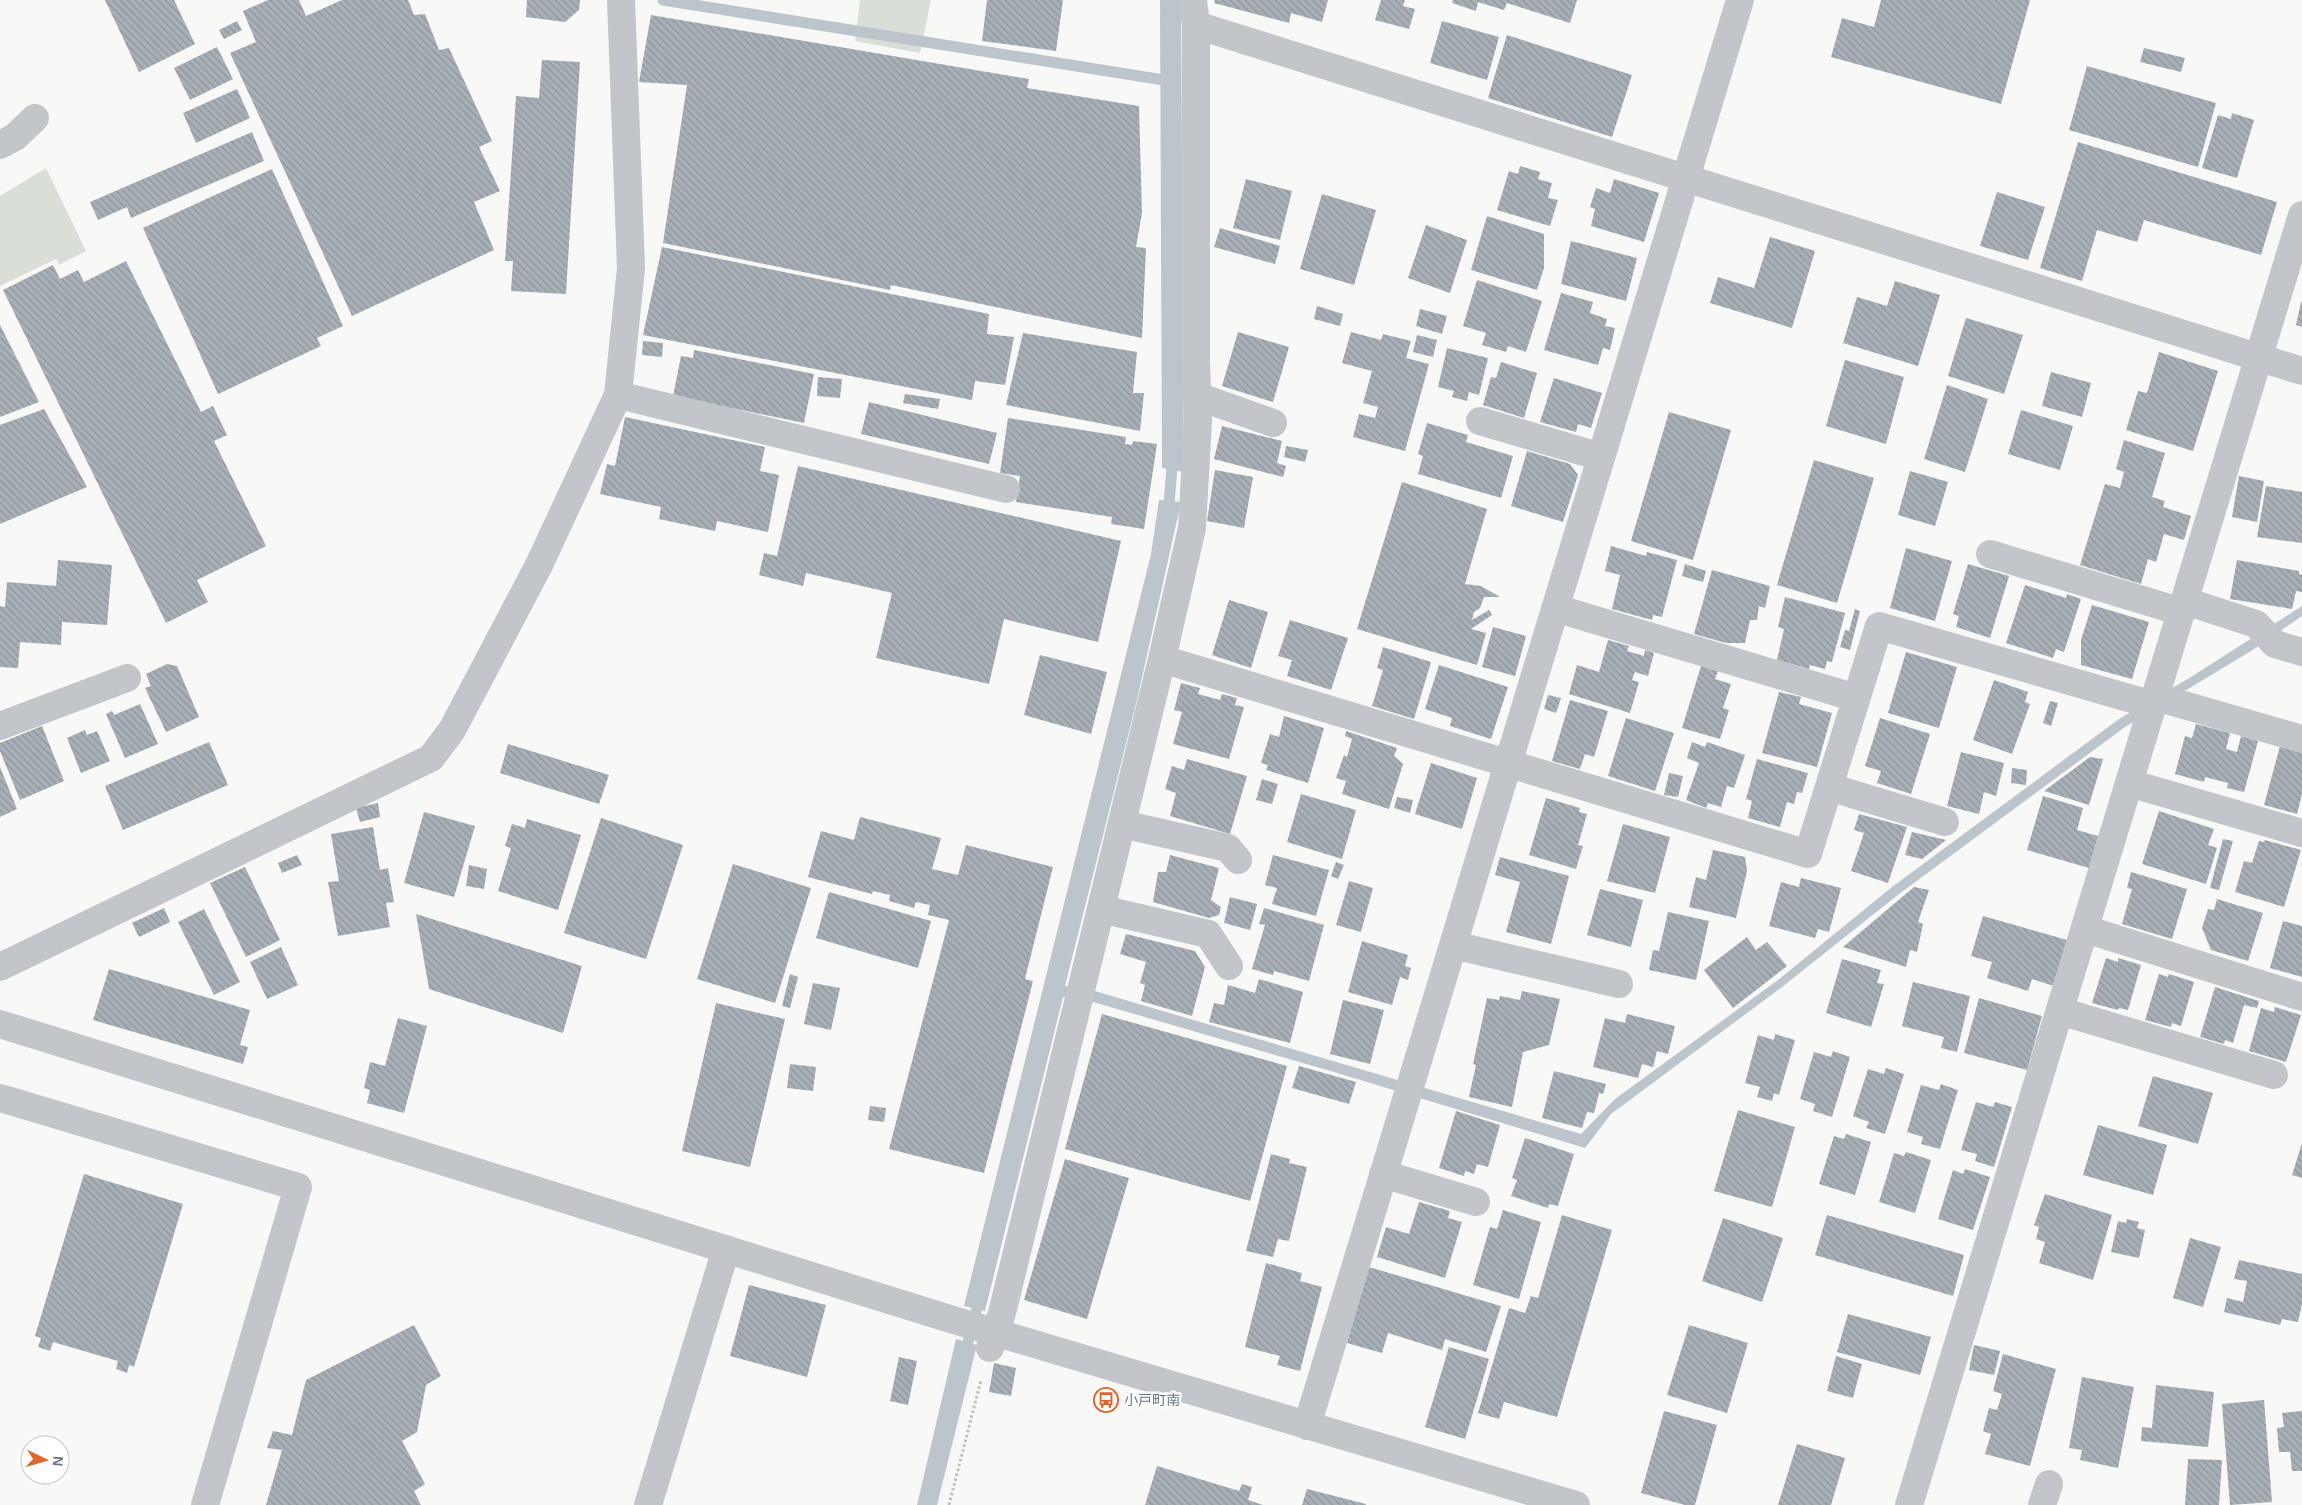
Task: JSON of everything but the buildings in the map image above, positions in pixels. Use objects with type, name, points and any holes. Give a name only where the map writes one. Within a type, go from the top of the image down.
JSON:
[{"type":"street","points":[[0,967],[431,758],[452,730],[539,565],[618,395],[631,268],[620,0]]},
{"type":"street","points":[[1307,1426],[1740,0]]},
{"type":"street","points":[[991,1337],[1101,909],[1192,528],[1198,421],[1195,12],[1686,178],[2302,372]]},
{"type":"street","points":[[0,145],[15,137],[35,118]]},
{"type":"street","points":[[1909,1505],[2302,215]]},
{"type":"street","points":[[618,395],[1006,489]]},
{"type":"street","points":[[1197,396],[1273,423]]},
{"type":"street","points":[[1480,421],[1601,457]]},
{"type":"street","points":[[1990,554],[2184,607],[2256,624],[2275,644],[2302,652]]},
{"type":"street","points":[[1555,608],[1856,698]]},
{"type":"street","points":[[1162,659],[1808,854],[1878,626],[2302,739]]},
{"type":"street","points":[[0,726],[127,678]]},
{"type":"street","points":[[2129,783],[2302,833]]},
{"type":"street","points":[[1829,787],[1945,822]]},
{"type":"street","points":[[1122,824],[1228,848],[1238,860]]},
{"type":"street","points":[[1101,909],[1208,934],[1229,966]]},
{"type":"street","points":[[2085,929],[2302,997]]},
{"type":"street","points":[[1454,944],[1619,984]]},
{"type":"street","points":[[2060,1011],[2274,1075]]},
{"type":"street","points":[[0,1024],[947,1318],[991,1337],[1307,1426],[1530,1499],[1576,1505]]},
{"type":"street","points":[[0,1098],[298,1187],[205,1505]]},
{"type":"street","points":[[1383,1174],[1476,1202]]},
{"type":"street","points":[[648,1505],[726,1250]]},
{"type":"path","points":[[949,1505],[991,1337]]},
{"type":"shaded area","points":[[860,0],[931,0],[920,53],[855,41]]},
{"type":"shaded area","points":[[1160,0],[1181,0],[1184,472],[1162,468]]},
{"type":"shaded area","points":[[46,168],[86,251],[59,265],[56,259],[0,286],[0,196]]},
{"type":"shaded area","points":[[1159,500],[1181,502],[1137,700],[1065,986],[1088,989],[1581,1134],[1615,1099],[1778,980],[1892,887],[2119,719],[2191,677],[2302,606],[2302,616],[2251,651],[2125,727],[1899,894],[1782,987],[1611,1114],[1585,1148],[1093,1002],[1063,997],[985,1311],[964,1306],[1151,554]]},
{"type":"shaded area","points":[[956,1339],[977,1345],[937,1505],[917,1505]]},
{"type":"waterway","points":[[663,0],[1170,81]]},
{"type":"waterway","points":[[1168,515],[1173,456]]},
{"type":"waterway","points":[[964,1358],[980,1296]]},
{"type":"place","name":"小戸町南","points":[[1106,1400]]}]
